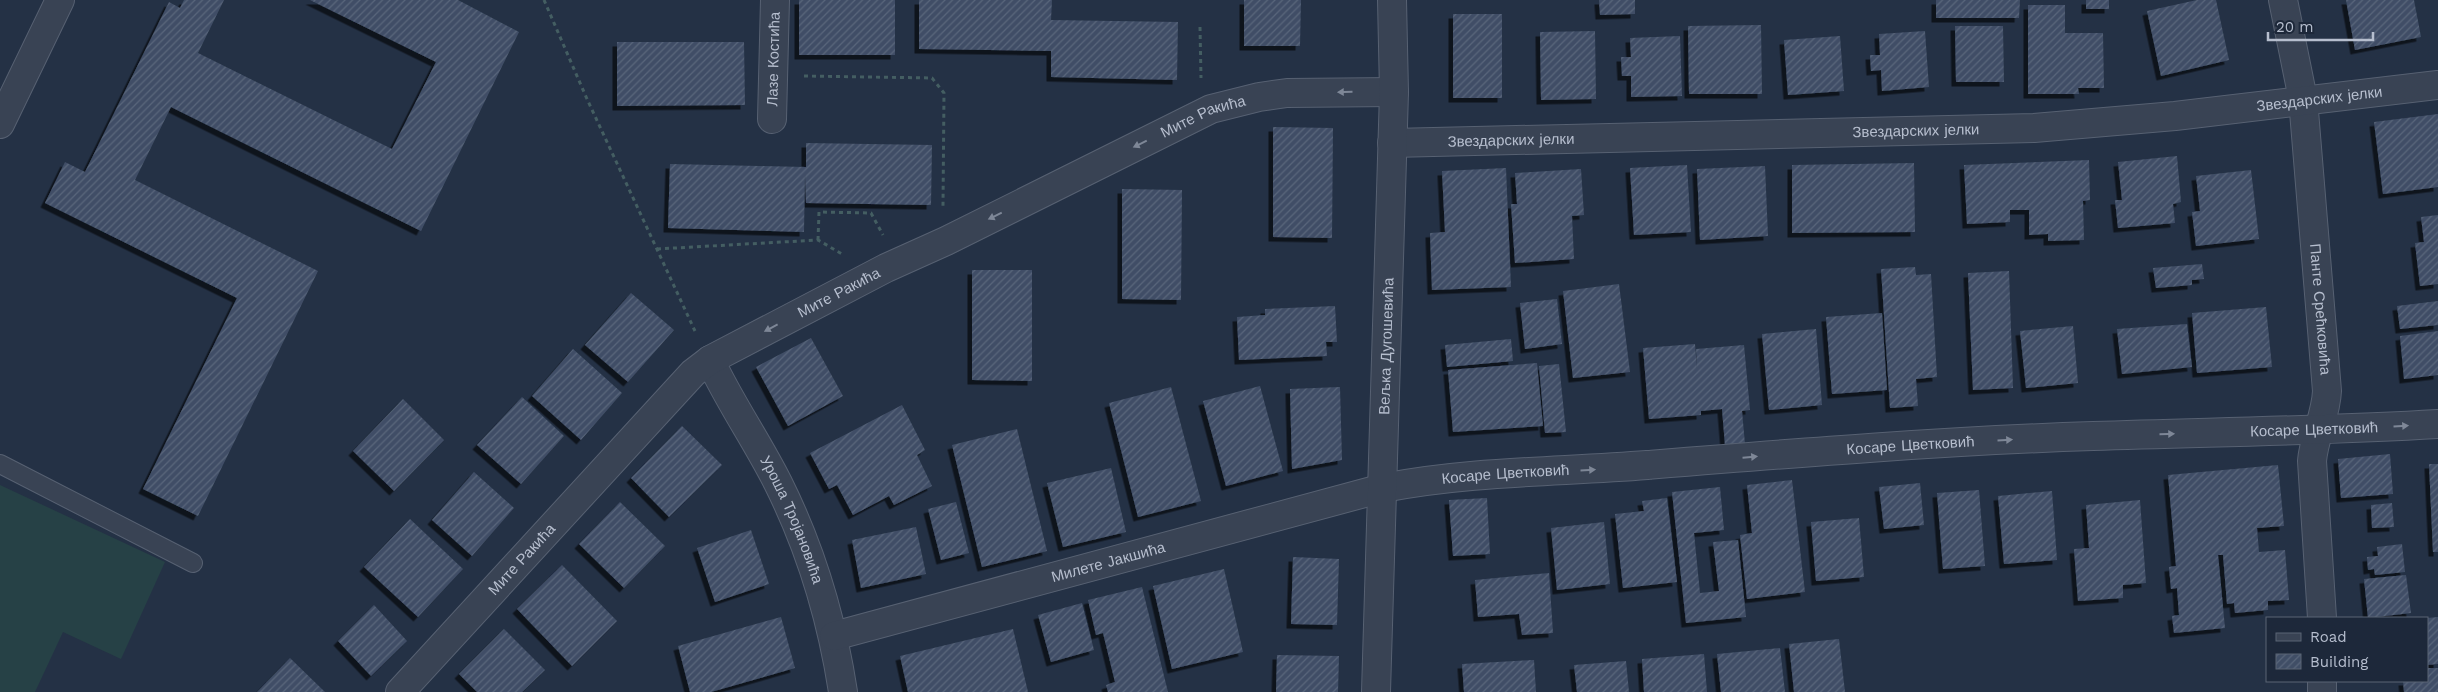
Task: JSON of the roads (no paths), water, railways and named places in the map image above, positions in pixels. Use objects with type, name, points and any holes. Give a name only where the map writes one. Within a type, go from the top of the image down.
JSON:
[{"type":"street","points":[[0,124],[60,0]]},
{"type":"street","name":"Лазе Костића","points":[[772,119],[775,0]]},
{"type":"street","name":"Вељка Дугошевића","points":[[1376,692],[1394,92],[1392,0]]},
{"type":"street","name":"Панте Срећковића","points":[[2283,0],[2303,99],[2327,391],[2327,403],[2313,448],[2312,476],[2322,617]]},
{"type":"street","name":"Звездарских јелки","points":[[1392,143],[2034,128],[2174,116],[2303,99],[2438,86]]},
{"type":"street","name":"Мите Ракића","points":[[400,692],[693,373],[705,350],[876,274],[1211,109],[1259,97],[1287,93],[1394,92]]},
{"type":"street","name":"Уроша Тројановића","points":[[705,350],[724,390],[778,483],[806,549],[834,636],[843,692]]},
{"type":"street","name":"Косаре Цветковић","points":[[1383,488],[1446,478],[1602,469],[1886,446],[2093,436],[2318,430],[2438,424]]},
{"type":"street","name":"Милете Јакшића","points":[[834,636],[1383,488]]},
{"type":"lane","points":[[0,464],[193,563]]}]
